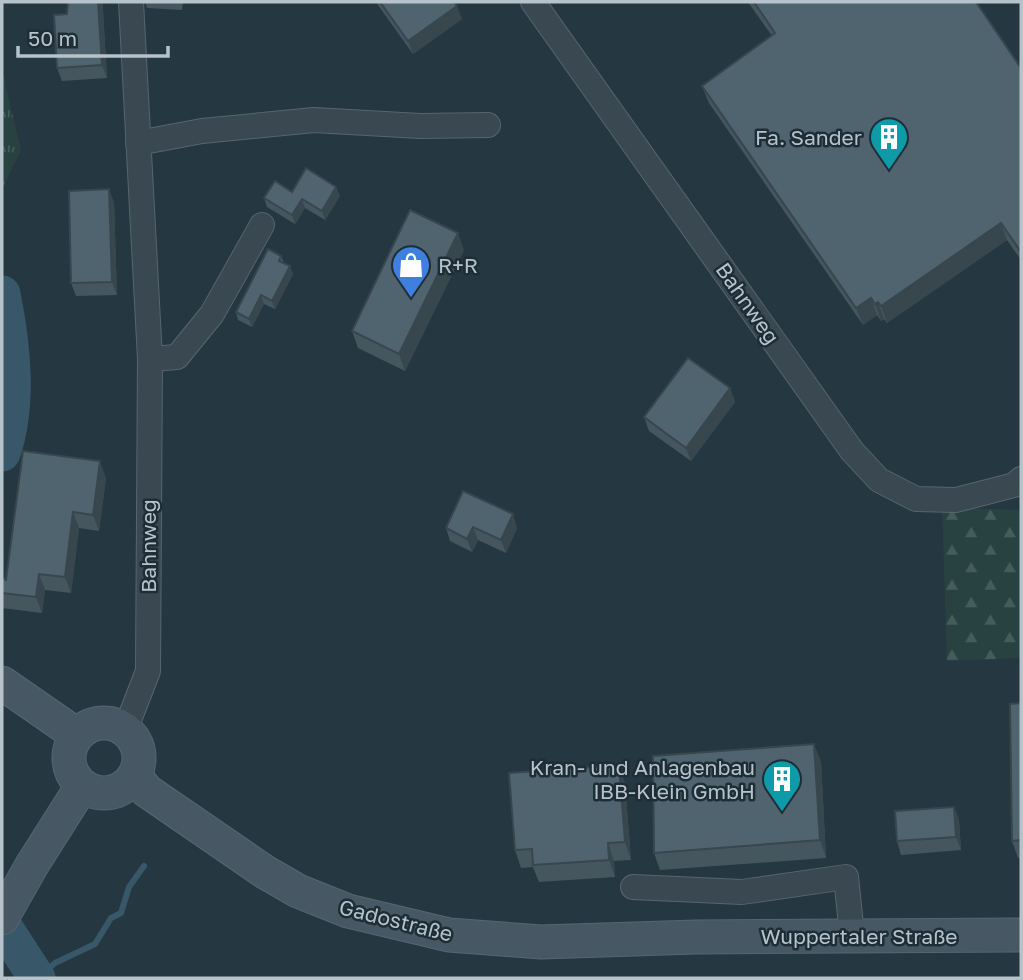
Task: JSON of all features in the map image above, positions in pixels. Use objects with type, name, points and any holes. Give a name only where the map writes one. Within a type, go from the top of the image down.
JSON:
[{"type":"main road","points":[[2,683],[77,735]]},
{"type":"main road","points":[[94,724],[114,724],[123,728],[137,744],[140,755],[135,776],[120,790],[111,793],[90,791],[82,786],[70,767],[71,745],[77,735],[94,724]]},
{"type":"main road","name":"Gadostraße","points":[[135,776],[147,791],[265,872],[298,891],[348,911],[449,936],[541,942],[696,937]]},
{"type":"main road","points":[[2,918],[82,786]]},
{"type":"main road","name":"Wuppertaler Straße","points":[[696,937],[1021,935]]},
{"type":"street","name":"Bahnweg","points":[[123,728],[129,720],[148,671],[150,359],[131,2]]},
{"type":"street","name":"Bahnweg","points":[[533,2],[852,451],[879,481],[916,499],[956,500],[1014,485],[1021,479]]},
{"type":"street","points":[[138,143],[202,131],[314,120],[420,126],[488,125]]},
{"type":"street","points":[[150,359],[177,358],[212,314],[262,225]]},
{"type":"street","points":[[633,887],[742,892],[846,877],[852,935]]},
{"type":"green space","points":[[2,71],[21,150],[2,189]]},
{"type":"green space","points":[[2,332],[13,428],[2,463]]},
{"type":"green space","points":[[942,507],[1021,510],[1021,658],[947,661]]},
{"type":"building","points":[[68,2],[98,2],[102,65],[57,68],[54,15],[67,14]]},
{"type":"building","points":[[380,2],[454,2],[457,6],[408,41]]},
{"type":"building","name":"Fa. Sander","points":[[754,2],[976,2],[1021,68],[1021,252],[1001,223],[881,306],[878,302],[875,304],[871,298],[856,308],[702,86],[775,33]]},
{"type":"building","points":[[306,168],[336,187],[322,211],[302,199],[292,215],[264,198],[275,181],[292,192]]},
{"type":"building","points":[[109,189],[112,282],[71,283],[69,191]]},
{"type":"building","name":"R+R","points":[[410,210],[458,233],[399,354],[352,331]]},
{"type":"building","points":[[268,249],[281,256],[279,261],[290,266],[272,301],[261,295],[249,319],[236,312]]},
{"type":"building","points":[[688,358],[730,388],[686,448],[644,417]]},
{"type":"building","points":[[23,451],[100,461],[93,515],[73,512],[65,577],[39,574],[36,597],[2,593],[2,577],[6,580]]},
{"type":"building","points":[[463,491],[513,514],[501,540],[473,527],[467,539],[446,528]]},
{"type":"building","points":[[1021,703],[1021,840],[1012,841],[1010,704]]},
{"type":"building","points":[[814,744],[820,840],[654,853],[653,756]]},
{"type":"building","points":[[619,765],[625,842],[608,843],[609,860],[533,865],[532,849],[515,850],[509,773]]},
{"type":"building","points":[[954,807],[956,837],[897,841],[895,811]]},
{"type":"waterway","points":[[2,294],[9,333],[12,374],[11,415],[2,453]]},
{"type":"waterway","points":[[37,978],[55,963],[95,944],[111,918],[121,913],[129,887],[144,866]]},
{"type":"waterway","points":[[2,924],[37,978]]},
{"type":"place","name":"Fa. Sander","points":[[889,171]]},
{"type":"place","name":"R+R","points":[[411,299]]},
{"type":"place","name":"Kran- und Anlagenbau IBB-Klein GmbH","points":[[782,813]]}]
